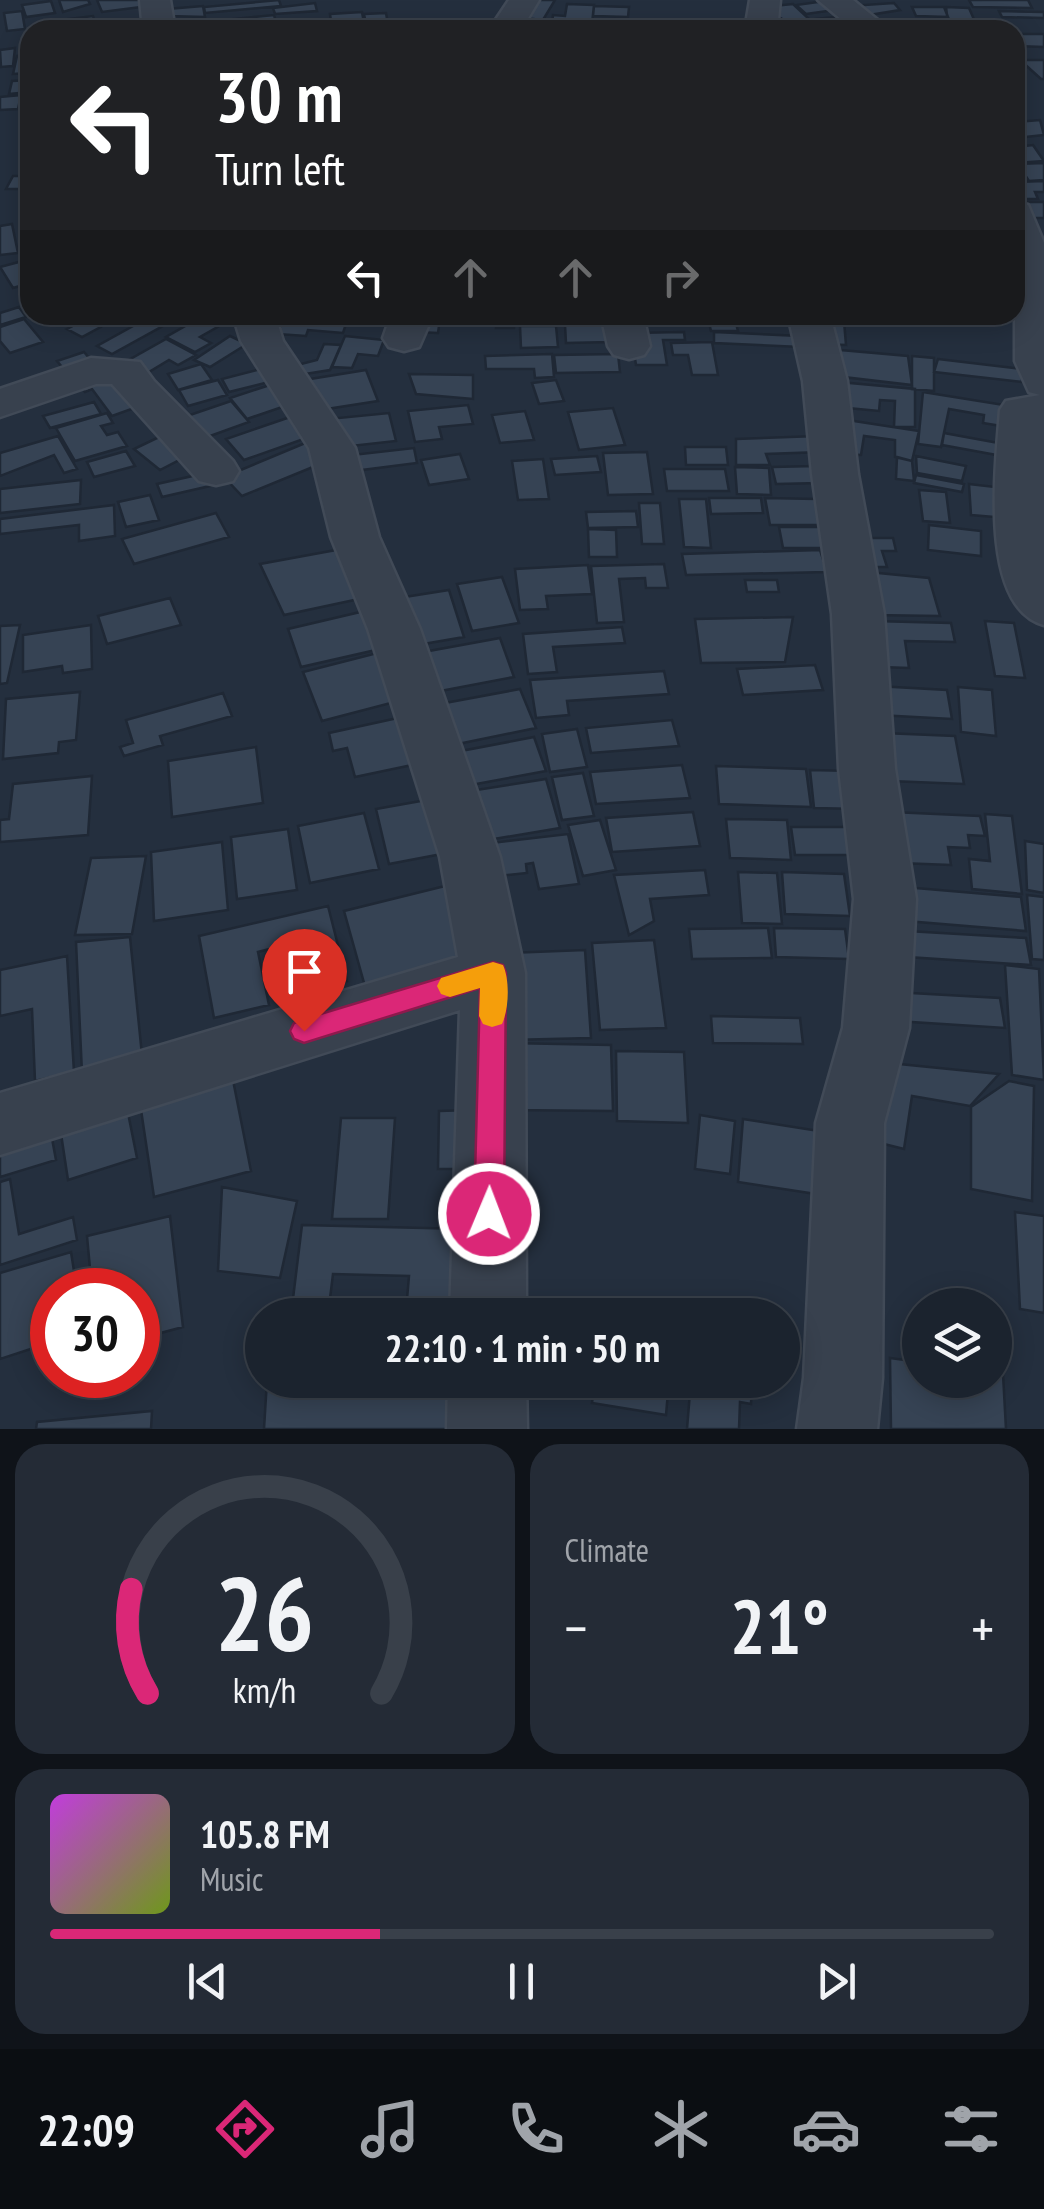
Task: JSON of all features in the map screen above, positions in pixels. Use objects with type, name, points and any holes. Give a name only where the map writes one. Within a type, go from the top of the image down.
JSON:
[{"type":"street","points":[[833,0],[860,20]]},
{"type":"street","points":[[1025,244],[1037,282],[1036,360],[1044,382]]},
{"type":"street","points":[[257,325],[262,341],[332,448],[354,537],[394,630],[470,857],[493,973],[488,1298]]},
{"type":"street","points":[[812,325],[826,381],[835,474],[858,614],[867,770],[884,899],[876,1028],[850,1124],[843,1378],[837,1429]]},
{"type":"street","points":[[10,388],[91,371],[125,371],[138,390],[216,471]]},
{"type":"street","points":[[1044,408],[1022,410],[1018,470],[1027,585],[1037,604],[1044,608]]},
{"type":"street","points":[[0,1124],[493,973]]},
{"type":"street","points":[[487,1429],[488,1398]]},
{"type":"building","points":[[59,0],[88,0],[90,4],[63,12]]},
{"type":"building","points":[[97,0],[146,0],[149,6],[102,12]]},
{"type":"building","points":[[279,0],[281,6],[205,13],[204,7]]},
{"type":"building","points":[[534,0],[555,0],[543,20],[523,18]]},
{"type":"building","points":[[969,0],[1028,0],[1032,8],[973,7]]},
{"type":"building","points":[[51,1],[55,13],[26,17],[22,5]]},
{"type":"building","points":[[825,1],[835,10],[806,14],[796,5]]},
{"type":"building","points":[[315,3],[317,11],[275,14],[273,8]]},
{"type":"building","points":[[894,3],[900,10],[857,17],[849,6]]},
{"type":"building","points":[[567,4],[594,5],[592,20],[552,20],[553,15],[565,16]]},
{"type":"building","points":[[793,4],[809,19],[784,20],[763,7]]},
{"type":"building","points":[[203,6],[205,17],[168,16],[167,9]]},
{"type":"building","points":[[594,6],[629,7],[628,17],[593,16]]},
{"type":"building","points":[[912,7],[944,7],[948,17],[916,16]]},
{"type":"building","points":[[946,7],[969,8],[974,20],[948,20]]},
{"type":"building","points":[[22,11],[20,30],[7,31],[4,13]]},
{"type":"building","points":[[999,11],[1044,12],[1044,18],[1002,17]]},
{"type":"building","points":[[362,12],[363,20],[331,20],[330,14]]},
{"type":"building","points":[[386,13],[387,20],[365,20],[364,14]]},
{"type":"building","points":[[274,15],[275,20],[224,20]]},
{"type":"building","points":[[93,16],[94,20],[60,20]]},
{"type":"building","points":[[844,16],[849,20],[807,20]]},
{"type":"building","points":[[1025,34],[1044,34],[1044,47],[1025,46]]},
{"type":"building","points":[[15,48],[13,66],[1,67],[0,50]]},
{"type":"building","points":[[17,56],[20,74],[13,74]]},
{"type":"building","points":[[1025,60],[1044,60],[1041,79],[1025,65]]},
{"type":"building","points":[[12,81],[20,81],[20,93],[9,94]]},
{"type":"building","points":[[20,95],[18,109],[0,110],[0,97]]},
{"type":"building","points":[[1040,120],[1044,135],[1025,137],[1025,121]]},
{"type":"building","points":[[1033,145],[1044,161],[1025,162],[1025,146]]},
{"type":"building","points":[[1044,163],[1044,180],[1029,181],[1025,164]]},
{"type":"building","points":[[13,176],[20,176],[20,189],[6,189]]},
{"type":"building","points":[[1044,181],[1044,192],[1035,192],[1038,199],[1025,199],[1025,182]]},
{"type":"building","points":[[1025,202],[1044,202],[1044,218],[1025,218]]},
{"type":"building","points":[[12,224],[18,253],[0,255],[0,226]]},
{"type":"building","points":[[20,262],[20,286],[13,288],[0,267]]},
{"type":"building","points":[[19,307],[20,319],[0,325],[0,313]]},
{"type":"building","points":[[20,320],[20,325],[29,325],[43,342],[10,353],[0,341],[0,327]]},
{"type":"building","points":[[75,325],[104,325],[82,337],[67,329]]},
{"type":"building","points":[[135,325],[165,325],[112,354],[97,346]]},
{"type":"building","points":[[187,325],[221,325],[200,337],[211,343],[195,352],[166,337]]},
{"type":"building","points":[[281,325],[346,325],[343,333],[308,330],[306,336],[277,334]]},
{"type":"building","points":[[418,325],[439,325],[438,333],[417,332]]},
{"type":"building","points":[[565,325],[610,325],[611,342],[566,343]]},
{"type":"building","points":[[710,325],[736,325],[738,331],[711,331]]},
{"type":"building","points":[[818,325],[844,325],[846,345],[819,344]]},
{"type":"building","points":[[520,326],[556,326],[558,347],[521,348]]},
{"type":"building","points":[[684,332],[685,340],[663,340],[667,365],[636,365],[631,333]]},
{"type":"building","points":[[714,332],[800,336],[801,347],[714,343]]},
{"type":"building","points":[[230,336],[247,344],[210,367],[194,360]]},
{"type":"building","points":[[345,336],[384,340],[378,356],[358,354],[352,368],[332,367]]},
{"type":"building","points":[[166,339],[196,355],[178,365],[169,360],[139,378],[118,366]]},
{"type":"building","points":[[712,342],[718,375],[692,375],[688,355],[673,355],[671,343]]},
{"type":"building","points":[[324,344],[341,345],[330,370],[299,375],[293,366],[317,360]]},
{"type":"building","points":[[829,349],[908,356],[912,385],[835,376]]},
{"type":"building","points":[[84,352],[95,365],[68,374],[57,361]]},
{"type":"building","points":[[552,354],[554,377],[535,378],[534,369],[486,369],[485,356]]},
{"type":"building","points":[[618,354],[620,372],[556,373],[554,355]]},
{"type":"building","points":[[912,356],[934,358],[934,391],[912,389]]},
{"type":"building","points":[[938,359],[1022,369],[1022,382],[934,372]]},
{"type":"building","points":[[201,364],[212,380],[178,390],[168,374]]},
{"type":"building","points":[[269,367],[277,380],[229,392],[222,379]]},
{"type":"building","points":[[366,370],[378,401],[314,411],[304,380]]},
{"type":"building","points":[[107,371],[140,406],[112,416],[92,389],[85,392],[76,382]]},
{"type":"building","points":[[409,374],[473,375],[473,399],[416,394]]},
{"type":"building","points":[[218,380],[227,395],[188,406],[179,390]]},
{"type":"building","points":[[556,380],[564,401],[539,404],[532,383]]},
{"type":"building","points":[[279,382],[297,402],[247,419],[230,398]]},
{"type":"building","points":[[839,382],[915,389],[915,427],[894,427],[895,401],[880,400],[879,411],[837,407]]},
{"type":"building","points":[[923,392],[1004,405],[1001,426],[983,423],[984,415],[949,409],[941,447],[918,444]]},
{"type":"building","points":[[231,401],[249,422],[199,440],[181,418]]},
{"type":"building","points":[[94,402],[101,414],[50,428],[43,416]]},
{"type":"building","points":[[468,405],[473,424],[439,427],[442,439],[415,442],[408,411]]},
{"type":"building","points":[[613,408],[625,445],[579,450],[568,412]]},
{"type":"building","points":[[525,411],[534,440],[500,443],[492,415]]},
{"type":"building","points":[[107,413],[113,423],[101,426],[107,435],[118,432],[127,446],[75,461],[56,428]]},
{"type":"building","points":[[389,413],[396,441],[333,448],[328,419]]},
{"type":"building","points":[[296,415],[315,435],[244,460],[226,439]]},
{"type":"building","points":[[841,419],[919,431],[912,461],[895,457],[895,440],[864,436],[861,455],[844,454]]},
{"type":"building","points":[[944,433],[1004,444],[1002,456],[942,445]]},
{"type":"building","points":[[58,436],[77,469],[64,473],[54,455],[0,476],[0,453]]},
{"type":"building","points":[[817,436],[822,452],[766,454],[770,465],[736,465],[736,439]]},
{"type":"building","points":[[159,437],[185,457],[160,470],[134,449]]},
{"type":"building","points":[[310,441],[330,460],[242,496],[224,477]]},
{"type":"building","points":[[685,447],[726,447],[728,465],[686,465]]},
{"type":"building","points":[[414,448],[417,463],[346,472],[343,456]]},
{"type":"building","points":[[126,451],[135,466],[94,477],[87,462]]},
{"type":"building","points":[[647,452],[653,494],[608,495],[603,453]]},
{"type":"building","points":[[460,454],[469,479],[429,485],[421,460]]},
{"type":"building","points":[[597,456],[601,472],[555,475],[551,459]]},
{"type":"building","points":[[916,456],[966,466],[962,481],[917,473]]},
{"type":"building","points":[[897,457],[912,461],[914,481],[896,479]]},
{"type":"building","points":[[543,459],[549,499],[518,500],[512,461]]},
{"type":"building","points":[[816,466],[820,483],[776,484],[772,467]]},
{"type":"building","points":[[735,467],[769,468],[771,495],[737,494]]},
{"type":"building","points":[[664,469],[725,469],[729,491],[667,491]]},
{"type":"building","points":[[206,473],[210,486],[162,497],[157,484]]},
{"type":"building","points":[[916,475],[964,484],[962,492],[914,483]]},
{"type":"building","points":[[81,480],[80,504],[0,513],[0,489]]},
{"type":"building","points":[[969,484],[1004,488],[1006,518],[971,515]]},
{"type":"building","points":[[919,490],[946,492],[950,523],[923,521]]},
{"type":"building","points":[[150,495],[159,520],[126,527],[118,502]]},
{"type":"building","points":[[709,498],[761,498],[763,513],[711,514]]},
{"type":"building","points":[[765,498],[817,499],[822,525],[770,525]]},
{"type":"building","points":[[679,499],[706,499],[711,548],[684,547]]},
{"type":"building","points":[[639,503],[660,503],[664,544],[642,544]]},
{"type":"building","points":[[114,505],[115,536],[79,541],[79,525],[0,534],[0,519]]},
{"type":"building","points":[[636,511],[638,527],[588,528],[586,512]]},
{"type":"building","points":[[216,513],[229,537],[134,564],[122,539]]},
{"type":"building","points":[[929,525],[981,531],[981,556],[928,550]]},
{"type":"building","points":[[779,527],[820,527],[825,548],[783,548]]},
{"type":"building","points":[[588,529],[616,530],[617,557],[589,557]]},
{"type":"building","points":[[849,538],[893,538],[896,551],[882,551],[887,567],[856,567]]},
{"type":"building","points":[[347,548],[359,599],[284,615],[260,564]]},
{"type":"building","points":[[820,550],[827,572],[686,575],[682,554]]},
{"type":"building","points":[[664,564],[668,588],[646,588],[645,578],[619,579],[624,622],[597,623],[591,566]]},
{"type":"building","points":[[588,565],[592,594],[546,596],[548,609],[520,610],[515,569]]},
{"type":"building","points":[[858,571],[929,578],[940,616],[871,615]]},
{"type":"building","points":[[502,577],[519,623],[472,631],[457,584]]},
{"type":"building","points":[[745,580],[777,580],[779,592],[747,592]]},
{"type":"building","points":[[449,590],[464,637],[406,647],[392,599]]},
{"type":"building","points":[[170,598],[181,625],[107,644],[98,616]]},
{"type":"building","points":[[373,609],[389,647],[301,667],[288,629]]},
{"type":"building","points":[[793,617],[785,662],[701,663],[695,619]]},
{"type":"building","points":[[873,621],[951,623],[955,642],[905,641],[909,668],[880,667]]},
{"type":"building","points":[[985,621],[1014,623],[1025,678],[995,676]]},
{"type":"building","points":[[20,625],[7,683],[0,684],[0,626]]},
{"type":"building","points":[[91,625],[92,669],[63,673],[62,666],[23,672],[23,635]]},
{"type":"building","points":[[622,627],[625,643],[553,647],[557,672],[528,674],[523,634]]},
{"type":"building","points":[[500,638],[514,677],[430,693],[418,653]]},
{"type":"building","points":[[389,650],[410,698],[322,721],[303,672]]},
{"type":"building","points":[[815,665],[823,690],[743,695],[737,669]]},
{"type":"building","points":[[664,671],[669,694],[567,701],[569,715],[536,718],[530,680]]},
{"type":"building","points":[[876,686],[947,690],[952,719],[878,715]]},
{"type":"building","points":[[958,687],[992,690],[996,736],[961,732]]},
{"type":"building","points":[[520,689],[536,728],[458,744],[445,703]]},
{"type":"building","points":[[80,692],[76,740],[59,742],[58,753],[3,759],[6,699]]},
{"type":"building","points":[[223,693],[232,716],[160,736],[163,745],[124,756],[120,747],[133,743],[126,720]]},
{"type":"building","points":[[416,714],[431,761],[355,777],[347,748],[333,751],[329,733]]},
{"type":"building","points":[[672,720],[679,746],[591,753],[586,728]]},
{"type":"building","points":[[577,729],[587,767],[550,772],[542,734]]},
{"type":"building","points":[[883,733],[955,736],[964,784],[890,781]]},
{"type":"building","points":[[534,737],[546,771],[471,785],[461,751]]},
{"type":"building","points":[[256,747],[263,803],[172,817],[168,761]]},
{"type":"building","points":[[682,765],[690,798],[596,804],[590,772]]},
{"type":"building","points":[[716,766],[806,769],[811,807],[719,804]]},
{"type":"building","points":[[810,770],[853,771],[858,809],[814,808]]},
{"type":"building","points":[[583,773],[594,816],[562,820],[552,777]]},
{"type":"building","points":[[92,776],[88,835],[0,842],[0,820],[9,819],[13,784]]},
{"type":"building","points":[[546,779],[560,828],[482,841],[470,791]]},
{"type":"building","points":[[432,799],[447,853],[389,864],[376,809]]},
{"type":"building","points":[[693,812],[700,846],[612,852],[606,818]]},
{"type":"building","points":[[892,812],[980,816],[985,836],[968,835],[970,848],[948,847],[951,865],[899,863]]},
{"type":"building","points":[[364,813],[379,869],[310,883],[298,826]]},
{"type":"building","points":[[985,814],[1012,816],[1022,894],[972,889],[969,859],[990,861]]},
{"type":"building","points":[[726,819],[787,820],[791,860],[730,858]]},
{"type":"building","points":[[600,820],[616,870],[583,876],[568,825]]},
{"type":"building","points":[[791,827],[855,827],[859,855],[795,855]]},
{"type":"building","points":[[288,829],[297,890],[237,899],[231,837]]},
{"type":"building","points":[[568,834],[579,884],[539,889],[533,863],[526,864],[527,873],[488,877],[483,844]]},
{"type":"building","points":[[1025,841],[1044,844],[1044,893],[1027,890]]},
{"type":"building","points":[[222,842],[228,910],[154,921],[151,852]]},
{"type":"building","points":[[146,856],[132,934],[75,935],[91,858]]},
{"type":"building","points":[[705,870],[709,895],[650,899],[654,921],[629,935],[614,875]]},
{"type":"building","points":[[738,872],[777,873],[782,924],[742,923]]},
{"type":"building","points":[[782,872],[844,874],[850,916],[785,914]]},
{"type":"building","points":[[449,885],[476,963],[366,990],[344,911]]},
{"type":"building","points":[[892,886],[1021,897],[1026,931],[894,920]]},
{"type":"building","points":[[1027,895],[1044,897],[1044,960],[1032,959]]},
{"type":"building","points":[[328,906],[347,981],[288,996],[277,947],[258,952],[269,1005],[214,1018],[199,936]]},
{"type":"building","points":[[768,928],[772,958],[692,959],[689,929]]},
{"type":"building","points":[[774,928],[845,929],[849,959],[776,957]]},
{"type":"building","points":[[890,930],[1026,938],[1031,965],[892,956]]},
{"type":"building","points":[[130,937],[142,1055],[82,1073],[76,942]]},
{"type":"building","points":[[654,940],[666,1028],[600,1030],[592,943]]},
{"type":"building","points":[[585,950],[591,1038],[509,1040],[507,953]]},
{"type":"building","points":[[67,956],[74,1072],[35,1081],[32,1009],[0,1016],[0,970]]},
{"type":"building","points":[[1005,965],[1039,969],[1044,1080],[1012,1075]]},
{"type":"building","points":[[893,992],[1000,998],[1005,1028],[896,1021]]},
{"type":"building","points":[[711,1016],[800,1018],[803,1044],[713,1043]]},
{"type":"building","points":[[508,1043],[611,1045],[613,1111],[507,1110]]},
{"type":"building","points":[[616,1051],[684,1052],[688,1123],[617,1121]]},
{"type":"building","points":[[229,1060],[251,1171],[154,1197],[137,1083]]},
{"type":"building","points":[[879,1062],[999,1074],[970,1106],[912,1096],[904,1149],[868,1140]]},
{"type":"building","points":[[1009,1081],[1034,1086],[1032,1201],[971,1189],[971,1107]]},
{"type":"building","points":[[124,1093],[137,1158],[68,1180],[58,1114]]},
{"type":"building","points":[[471,1110],[470,1169],[438,1169],[439,1111]]},
{"type":"building","points":[[700,1115],[735,1121],[730,1174],[695,1169]]},
{"type":"building","points":[[48,1117],[56,1160],[0,1177],[0,1131]]},
{"type":"building","points":[[341,1118],[395,1118],[388,1219],[332,1219]]},
{"type":"building","points":[[743,1119],[819,1131],[816,1194],[738,1182]]},
{"type":"building","points":[[10,1179],[19,1234],[73,1217],[77,1240],[0,1265],[0,1182]]},
{"type":"building","points":[[222,1187],[297,1201],[280,1278],[218,1271]]},
{"type":"building","points":[[1015,1212],[1044,1216],[1044,1313],[1020,1309]]},
{"type":"building","points":[[170,1216],[183,1327],[160,1333],[160,1268],[90,1268],[87,1236]]},
{"type":"building","points":[[302,1225],[464,1229],[460,1298],[407,1298],[409,1276],[333,1274],[330,1298],[293,1298]]},
{"type":"building","points":[[71,1252],[74,1268],[30,1268],[30,1349],[0,1359],[0,1273]]},
{"type":"building","points":[[890,1358],[902,1360],[902,1398],[1004,1398],[1006,1429],[891,1429]]},
{"type":"building","points":[[266,1398],[461,1398],[462,1429],[264,1429]]},
{"type":"building","points":[[593,1398],[667,1398],[666,1415],[592,1403]]},
{"type":"building","points":[[690,1398],[751,1398],[751,1404],[740,1402],[739,1429],[687,1429]]},
{"type":"building","points":[[152,1411],[151,1429],[36,1429],[37,1422]]},
{"type":"slow traffic","points":[[450,986],[493,973],[492,1016]]},
{"type":"route","points":[[304,1031],[493,973],[489,1214]]}]
